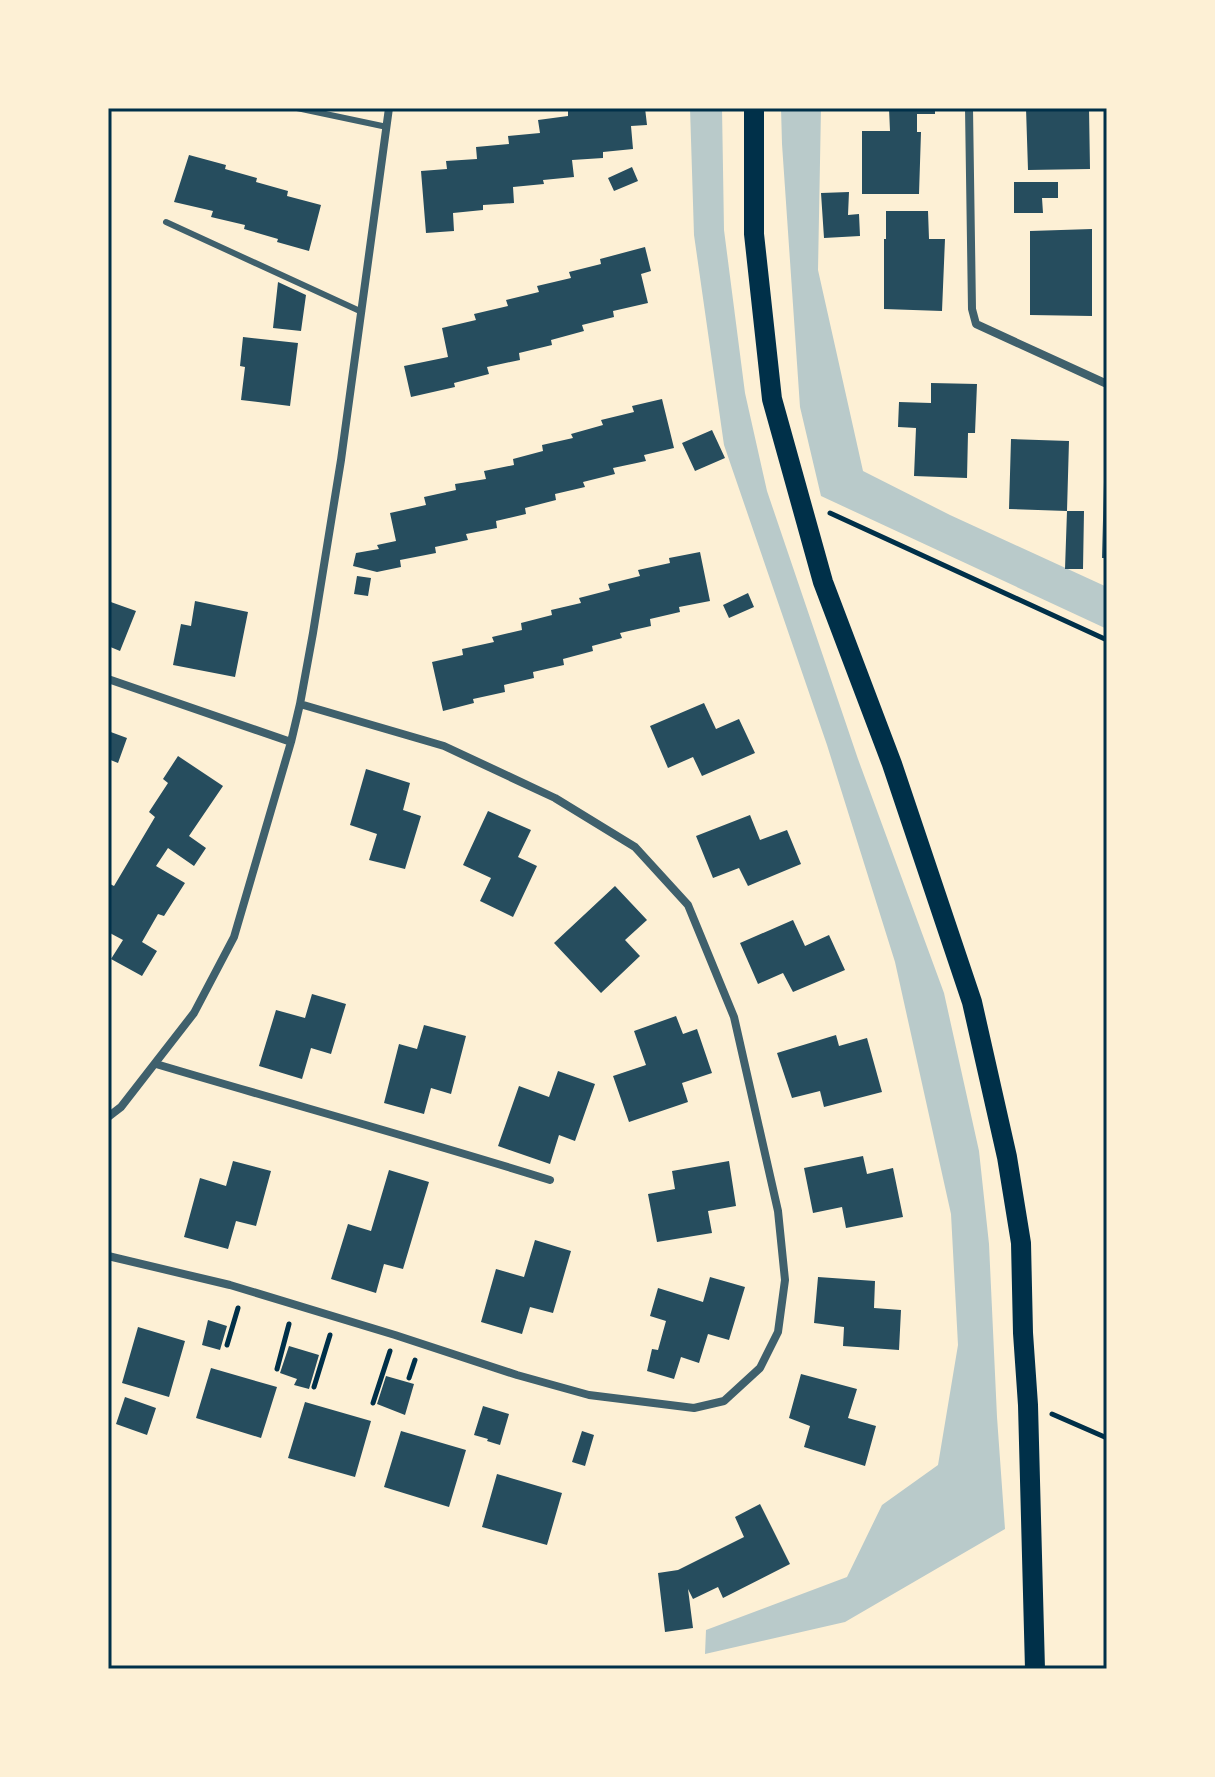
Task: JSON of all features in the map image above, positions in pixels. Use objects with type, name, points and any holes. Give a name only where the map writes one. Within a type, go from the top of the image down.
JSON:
[{"type":"main road","points":[[754,108],[754,234],[772,399],[823,582],[892,764],[972,1002],[1007,1157],[1021,1243],[1035,1669]]},
{"type":"street","points":[[108,1117],[121,1107],[194,1013],[234,937],[291,742],[341,460],[389,108]]},
{"type":"street","points":[[969,108],[972,309],[976,324],[1107,384]]},
{"type":"street","points":[[108,679],[291,742]]},
{"type":"street","points":[[108,1256],[243,1289],[589,1395],[694,1408],[724,1401],[760,1368],[778,1332],[785,1280],[778,1211],[734,1017],[688,905],[635,847],[555,798],[444,746],[300,704]]},
{"type":"street","points":[[156,1064],[550,1180]]},
{"type":"lane","points":[[297,108],[387,127]]},
{"type":"lane","points":[[166,222],[362,312]]},
{"type":"path","points":[[800,500],[1107,640]]},
{"type":"path","points":[[227,1345],[243,1289]]},
{"type":"path","points":[[277,1369],[294,1306]]},
{"type":"path","points":[[314,1387],[335,1318]]},
{"type":"path","points":[[373,1403],[395,1335]]},
{"type":"path","points":[[1028,1405],[1080,1424],[1107,1438]]},
{"type":"shaded area","points":[[690,108],[722,108],[724,230],[745,393],[767,491],[858,759],[944,993],[979,1151],[989,1244],[1005,1529],[845,1622],[705,1654],[706,1630],[847,1577],[882,1505],[938,1465],[958,1345],[951,1214],[895,962],[827,745],[724,445],[694,235]]},
{"type":"shaded area","points":[[781,108],[821,108],[818,270],[863,471],[1107,587],[1107,629],[821,496],[800,407]]},
{"type":"building","points":[[645,108],[647,125],[631,126],[633,149],[603,152],[603,158],[572,160],[574,177],[513,187],[514,203],[483,205],[483,210],[453,213],[454,231],[426,233],[421,171],[447,169],[446,161],[477,159],[476,147],[509,144],[508,136],[540,133],[538,120],[568,116],[568,109]]},
{"type":"building","points":[[889,108],[935,108],[935,114],[917,114],[917,132],[921,132],[919,194],[862,194],[862,131],[890,131]]},
{"type":"building","points":[[1026,108],[1089,108],[1090,169],[1028,170]]},
{"type":"building","points":[[189,155],[226,165],[225,169],[257,178],[256,182],[288,191],[287,196],[321,205],[309,251],[244,229],[245,225],[211,217],[213,211],[174,202]]},
{"type":"building","points":[[632,167],[638,181],[614,191],[608,178]]},
{"type":"building","points":[[1014,182],[1058,182],[1058,198],[1042,198],[1043,213],[1014,213]]},
{"type":"building","points":[[849,192],[848,215],[859,214],[860,236],[824,238],[821,193]]},
{"type":"building","points":[[886,211],[928,211],[929,239],[945,239],[942,311],[884,309]]},
{"type":"building","points":[[1092,229],[1092,316],[1030,315],[1030,231]]},
{"type":"building","points":[[645,247],[651,271],[641,274],[648,303],[613,311],[614,317],[582,325],[584,331],[551,340],[552,345],[519,353],[520,360],[487,367],[489,374],[454,383],[455,387],[411,397],[404,366],[448,357],[442,328],[476,320],[474,314],[508,306],[506,300],[539,292],[537,286],[571,278],[569,272],[601,264],[600,259]]},
{"type":"building","points":[[278,282],[306,295],[301,331],[273,328]]},
{"type":"building","points":[[243,337],[298,343],[290,406],[241,400],[245,367],[240,366]]},
{"type":"building","points":[[931,383],[977,384],[975,433],[968,433],[967,478],[914,476],[916,428],[898,427],[899,402],[931,403]]},
{"type":"building","points":[[662,399],[674,448],[644,455],[646,461],[613,468],[615,474],[583,482],[585,487],[555,494],[556,500],[525,508],[526,514],[496,521],[497,528],[466,534],[468,540],[435,547],[436,553],[400,560],[401,567],[377,572],[353,566],[356,553],[379,549],[377,545],[396,541],[390,513],[426,505],[424,497],[456,490],[455,484],[486,479],[484,471],[514,465],[513,459],[543,451],[542,445],[573,438],[571,434],[603,425],[601,420],[634,412],[632,406]]},
{"type":"building","points":[[712,430],[725,458],[695,471],[682,443]]},
{"type":"building","points":[[1011,439],[1069,441],[1067,511],[1009,509]]},
{"type":"building","points":[[1104,482],[1107,482],[1107,558],[1102,558]]},
{"type":"building","points":[[1067,511],[1084,511],[1083,569],[1065,569]]},
{"type":"building","points":[[700,552],[710,601],[679,607],[680,612],[650,619],[651,626],[620,633],[622,638],[592,646],[593,651],[563,659],[564,665],[533,672],[534,678],[504,685],[505,692],[473,699],[474,703],[443,711],[432,662],[463,655],[462,649],[494,642],[492,637],[522,630],[521,623],[552,615],[551,610],[581,603],[579,598],[610,590],[608,584],[640,576],[638,570],[670,563],[669,558]]},
{"type":"building","points":[[357,576],[371,578],[368,596],[354,594]]},
{"type":"building","points":[[748,593],[754,607],[729,618],[723,605]]},
{"type":"building","points":[[108,601],[136,611],[120,651],[108,646]]},
{"type":"building","points":[[195,601],[248,612],[235,677],[173,665],[181,624],[191,626]]},
{"type":"building","points":[[704,703],[716,729],[739,719],[755,753],[702,776],[693,757],[668,768],[650,726]]},
{"type":"building","points":[[108,731],[127,738],[118,763],[108,759]]},
{"type":"building","points":[[178,756],[223,786],[189,836],[206,848],[194,866],[168,848],[156,866],[185,883],[164,916],[158,914],[142,942],[157,951],[142,976],[111,959],[123,940],[108,932],[108,887],[110,884],[114,886],[155,817],[149,812],[168,783],[163,779]]},
{"type":"building","points":[[366,769],[410,783],[403,810],[421,816],[405,869],[369,860],[377,834],[350,825]]},
{"type":"building","points":[[488,811],[531,830],[518,857],[537,866],[513,917],[480,901],[491,878],[463,865]]},
{"type":"building","points":[[750,815],[760,840],[787,830],[801,864],[748,886],[739,868],[713,878],[696,836]]},
{"type":"building","points":[[615,886],[647,920],[625,940],[640,956],[601,993],[554,943]]},
{"type":"building","points":[[793,920],[805,946],[829,935],[845,970],[793,992],[783,973],[758,984],[740,943]]},
{"type":"building","points":[[312,994],[346,1004],[331,1054],[311,1048],[302,1079],[259,1066],[276,1010],[305,1018]]},
{"type":"building","points":[[676,1016],[683,1034],[697,1029],[712,1073],[682,1083],[688,1102],[629,1122],[613,1076],[646,1065],[634,1031]]},
{"type":"building","points":[[424,1025],[466,1036],[451,1094],[431,1088],[424,1114],[384,1103],[399,1044],[417,1049]]},
{"type":"building","points":[[836,1035],[839,1046],[867,1038],[882,1092],[824,1107],[820,1091],[792,1098],[777,1053]]},
{"type":"building","points":[[558,1071],[595,1084],[575,1141],[559,1135],[550,1164],[498,1146],[519,1086],[549,1097]]},
{"type":"building","points":[[863,1156],[867,1174],[893,1168],[903,1217],[846,1228],[842,1207],[813,1213],[804,1168]]},
{"type":"building","points":[[233,1161],[271,1171],[256,1226],[236,1221],[228,1249],[184,1237],[200,1178],[226,1186]]},
{"type":"building","points":[[729,1161],[736,1206],[708,1211],[712,1233],[657,1242],[648,1194],[675,1189],[672,1171]]},
{"type":"building","points":[[389,1170],[429,1182],[403,1269],[384,1264],[376,1293],[331,1279],[348,1224],[371,1231]]},
{"type":"building","points":[[535,1240],[571,1251],[553,1313],[530,1307],[522,1334],[481,1322],[496,1269],[524,1277]]},
{"type":"building","points":[[710,1277],[745,1287],[729,1340],[708,1334],[699,1363],[681,1357],[674,1379],[647,1371],[652,1349],[658,1350],[666,1321],[650,1316],[658,1288],[703,1302]]},
{"type":"building","points":[[818,1277],[875,1281],[874,1308],[901,1310],[899,1350],[843,1346],[844,1327],[814,1323]]},
{"type":"building","points":[[208,1320],[227,1326],[220,1350],[202,1345]]},
{"type":"building","points":[[138,1327],[185,1341],[169,1397],[122,1383]]},
{"type":"building","points":[[289,1346],[319,1355],[309,1389],[294,1385],[297,1379],[280,1373]]},
{"type":"building","points":[[211,1368],[277,1387],[261,1438],[196,1418]]},
{"type":"building","points":[[801,1374],[857,1389],[848,1418],[876,1426],[865,1466],[804,1447],[810,1426],[789,1418]]},
{"type":"building","points":[[386,1376],[414,1384],[405,1415],[377,1404]]},
{"type":"building","points":[[125,1397],[156,1408],[147,1435],[116,1424]]},
{"type":"building","points":[[305,1402],[371,1421],[355,1477],[288,1458]]},
{"type":"building","points":[[483,1406],[509,1414],[500,1445],[474,1435]]},
{"type":"building","points":[[401,1431],[466,1450],[449,1507],[384,1487]]},
{"type":"building","points":[[582,1431],[594,1435],[585,1466],[572,1462]]},
{"type":"building","points":[[497,1474],[562,1493],[547,1545],[482,1527]]},
{"type":"building","points":[[760,1504],[790,1564],[723,1598],[718,1587],[693,1599],[688,1589],[693,1628],[665,1632],[658,1573],[678,1570],[744,1537],[735,1517]]}]
